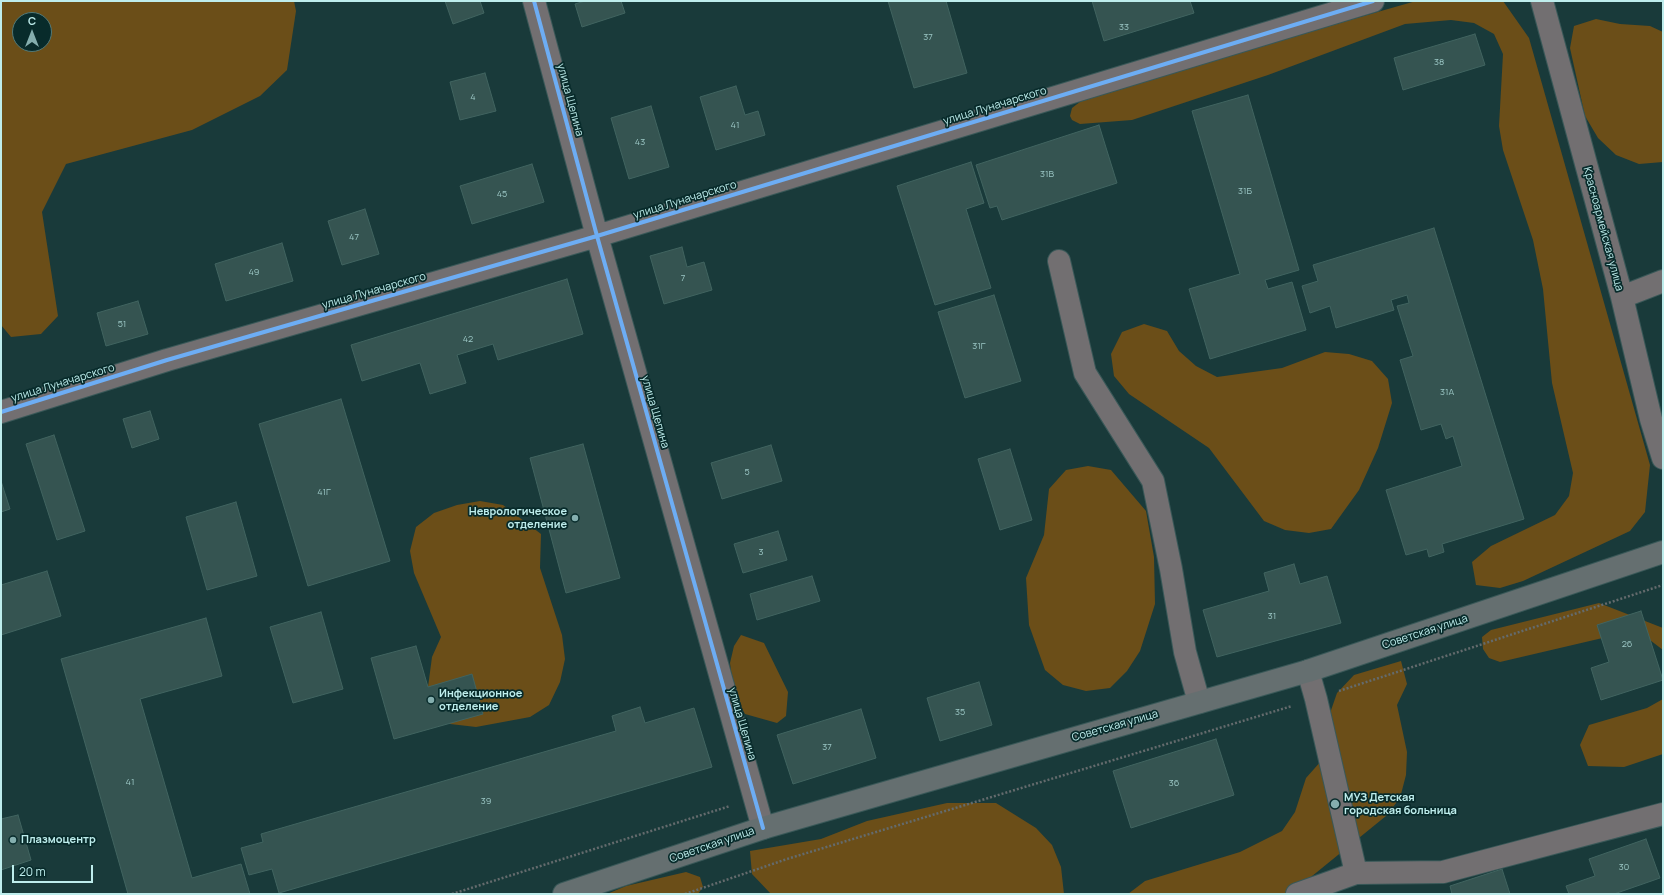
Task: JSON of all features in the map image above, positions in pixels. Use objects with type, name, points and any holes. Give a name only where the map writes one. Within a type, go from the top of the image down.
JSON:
[{"type":"main road","name":"Советская улица","points":[[564,894],[763,828],[1308,671],[1663,552]]},
{"type":"street","name":"улица Щепина","points":[[534,1],[597,236],[763,828]]},
{"type":"street","name":"улица Луначарского","points":[[1,412],[175,358],[597,236],[1373,1]]},
{"type":"street","name":"Красноармейская улица","points":[[1542,1],[1622,297],[1651,419],[1663,458]]},
{"type":"street","points":[[1059,261],[1085,372],[1152,481],[1172,569],[1186,652],[1199,702]]},
{"type":"street","points":[[1622,297],[1663,281]]},
{"type":"street","points":[[1308,671],[1316,699],[1356,873]]},
{"type":"street","points":[[1297,894],[1356,873],[1443,872],[1663,814]]},
{"type":"path","points":[[685,894],[787,859],[1316,699],[1663,585]]},
{"type":"path","points":[[452,894],[754,798]]},
{"type":"shaded area","points":[[1,1],[294,1],[296,11],[287,70],[260,96],[192,130],[66,164],[42,212],[58,316],[41,334],[11,337],[1,325]]},
{"type":"shaded area","points":[[1416,1],[1503,1],[1529,38],[1650,465],[1645,512],[1630,531],[1523,581],[1500,588],[1476,585],[1472,562],[1491,546],[1555,515],[1569,496],[1573,473],[1552,383],[1543,289],[1533,240],[1503,150],[1499,126],[1503,54],[1494,34],[1474,23],[1451,20],[1405,24],[1268,75],[1132,120],[1080,124],[1072,120],[1070,116],[1072,108],[1085,98],[1101,91]]},
{"type":"shaded area","points":[[1596,19],[1620,24],[1650,26],[1663,32],[1663,162],[1639,164],[1616,155],[1598,138],[1585,116],[1570,48],[1574,26]]},
{"type":"shaded area","points":[[1144,324],[1167,331],[1179,351],[1196,366],[1217,377],[1282,368],[1325,352],[1349,354],[1372,361],[1388,379],[1392,403],[1378,448],[1359,490],[1331,529],[1309,533],[1285,530],[1264,521],[1209,448],[1129,394],[1114,376],[1111,354],[1122,332]]},
{"type":"shaded area","points":[[1088,466],[1111,470],[1146,511],[1154,557],[1155,604],[1140,651],[1127,671],[1110,688],[1086,691],[1063,685],[1045,670],[1029,625],[1026,578],[1044,535],[1049,489],[1066,470]]},
{"type":"shaded area","points":[[480,501],[503,505],[541,534],[540,568],[562,635],[565,659],[560,682],[549,705],[530,717],[476,727],[450,724],[431,710],[428,687],[432,657],[441,637],[414,573],[410,551],[416,527],[434,513],[457,505]]},
{"type":"shaded area","points":[[1599,603],[1663,628],[1663,650],[1646,637],[1624,633],[1500,662],[1489,658],[1483,649],[1482,637],[1491,630]]},
{"type":"shaded area","points":[[741,635],[764,643],[788,692],[786,716],[777,723],[745,714],[734,694],[730,663],[734,646]]},
{"type":"shaded area","points":[[1401,661],[1407,684],[1397,705],[1407,752],[1406,775],[1400,798],[1386,816],[1290,894],[1128,894],[1145,881],[1240,852],[1282,831],[1295,812],[1306,778],[1330,751],[1329,716],[1337,693],[1354,675]]},
{"type":"shaded area","points":[[1663,699],[1663,754],[1624,767],[1588,766],[1580,745],[1589,725],[1647,708]]},
{"type":"shaded area","points":[[947,803],[996,803],[1036,828],[1052,845],[1061,867],[1064,894],[771,894],[752,874],[750,851],[821,839],[867,821]]},
{"type":"shaded area","points":[[686,872],[700,877],[703,887],[698,894],[607,894],[626,886]]},
{"type":"building","points":[[445,1],[480,1],[484,13],[453,24]]},
{"type":"building","points":[[585,1],[621,1],[625,13],[582,27],[575,4]]},
{"type":"building","points":[[888,1],[946,1],[967,73],[914,88]]},
{"type":"building","points":[[1092,1],[1190,1],[1194,13],[1104,41]]},
{"type":"building","points":[[1475,34],[1485,65],[1403,90],[1394,58]]},
{"type":"building","points":[[485,73],[496,111],[460,120],[450,82]]},
{"type":"building","points":[[736,86],[745,115],[758,111],[765,135],[716,150],[700,97]]},
{"type":"building","points":[[1248,95],[1299,270],[1265,280],[1268,289],[1292,282],[1306,330],[1210,359],[1189,289],[1240,274],[1192,111]]},
{"type":"building","points":[[651,106],[669,167],[629,179],[611,118]]},
{"type":"building","points":[[1099,125],[1117,183],[1002,220],[997,206],[990,208],[976,165]]},
{"type":"building","points":[[971,162],[984,203],[966,209],[991,288],[935,305],[897,186]]},
{"type":"building","points":[[532,164],[544,202],[472,224],[460,186]]},
{"type":"building","points":[[365,209],[379,254],[342,265],[328,221]]},
{"type":"building","points":[[1434,228],[1524,519],[1442,544],[1444,552],[1429,557],[1427,549],[1406,555],[1386,490],[1462,466],[1453,436],[1446,439],[1441,424],[1421,430],[1400,360],[1413,356],[1397,306],[1409,303],[1407,295],[1391,300],[1394,310],[1336,328],[1330,306],[1310,313],[1302,286],[1318,281],[1313,265]]},
{"type":"building","points":[[282,243],[293,281],[226,301],[215,264]]},
{"type":"building","points":[[682,247],[687,267],[704,262],[712,290],[664,304],[650,256]]},
{"type":"building","points":[[567,279],[583,334],[498,360],[493,344],[457,355],[466,383],[430,394],[420,363],[362,381],[351,345]]},
{"type":"building","points":[[994,295],[1021,381],[965,398],[938,312]]},
{"type":"building","points":[[138,301],[148,334],[106,346],[97,313]]},
{"type":"building","points":[[341,399],[390,561],[308,586],[259,424]]},
{"type":"building","points":[[150,411],[159,439],[132,448],[123,419]]},
{"type":"building","points":[[54,435],[85,531],[57,540],[26,444]]},
{"type":"building","name":"Неврологическое отделение","points":[[583,444],[620,578],[566,593],[530,458]]},
{"type":"building","points":[[771,445],[782,481],[722,499],[711,463]]},
{"type":"building","points":[[1010,449],[1032,520],[1000,530],[978,459]]},
{"type":"building","points":[[1,481],[10,509],[1,512]]},
{"type":"building","points":[[236,502],[257,576],[207,590],[186,517]]},
{"type":"building","points":[[778,531],[787,560],[743,573],[734,544]]},
{"type":"building","points":[[1294,564],[1300,584],[1327,576],[1341,623],[1217,657],[1203,610],[1269,591],[1264,573]]},
{"type":"building","points":[[47,571],[61,616],[1,635],[1,585]]},
{"type":"building","points":[[812,576],[820,601],[757,620],[750,594]]},
{"type":"building","points":[[1641,611],[1663,680],[1601,700],[1591,668],[1609,662],[1597,625]]},
{"type":"building","points":[[321,612],[343,689],[293,703],[270,627]]},
{"type":"building","points":[[206,618],[222,676],[140,699],[192,878],[241,864],[250,894],[128,894],[61,659]]},
{"type":"building","name":"Инфекционное отделение","points":[[416,646],[428,687],[472,674],[483,714],[394,739],[371,658]]},
{"type":"building","points":[[979,682],[992,725],[940,741],[927,698]]},
{"type":"building","points":[[640,707],[645,723],[694,708],[712,767],[279,893],[272,869],[249,875],[241,848],[263,842],[261,834],[616,731],[612,716]]},
{"type":"building","points":[[861,709],[876,758],[793,784],[777,735]]},
{"type":"building","points":[[1216,739],[1234,795],[1131,828],[1113,771]]},
{"type":"building","name":"Плазмоцентр","points":[[18,815],[31,860],[1,870],[1,819]]},
{"type":"building","points":[[1646,839],[1660,878],[1614,894],[1569,894],[1566,886],[1595,876],[1589,859]]},
{"type":"building","points":[[1502,869],[1510,894],[1452,894],[1450,886]]},
{"type":"cycle path","points":[[534,1],[597,236],[763,828]]},
{"type":"cycle path","points":[[1,412],[167,360],[597,236],[1373,1]]},
{"type":"place","name":"Неврологическое отделение","points":[[575,518]]},
{"type":"place","name":"Инфекционное отделение","points":[[431,700]]},
{"type":"place","name":"МУЗ Детская городская больница","points":[[1335,804]]},
{"type":"place","name":"Плазмоцентр","points":[[13,840]]}]
